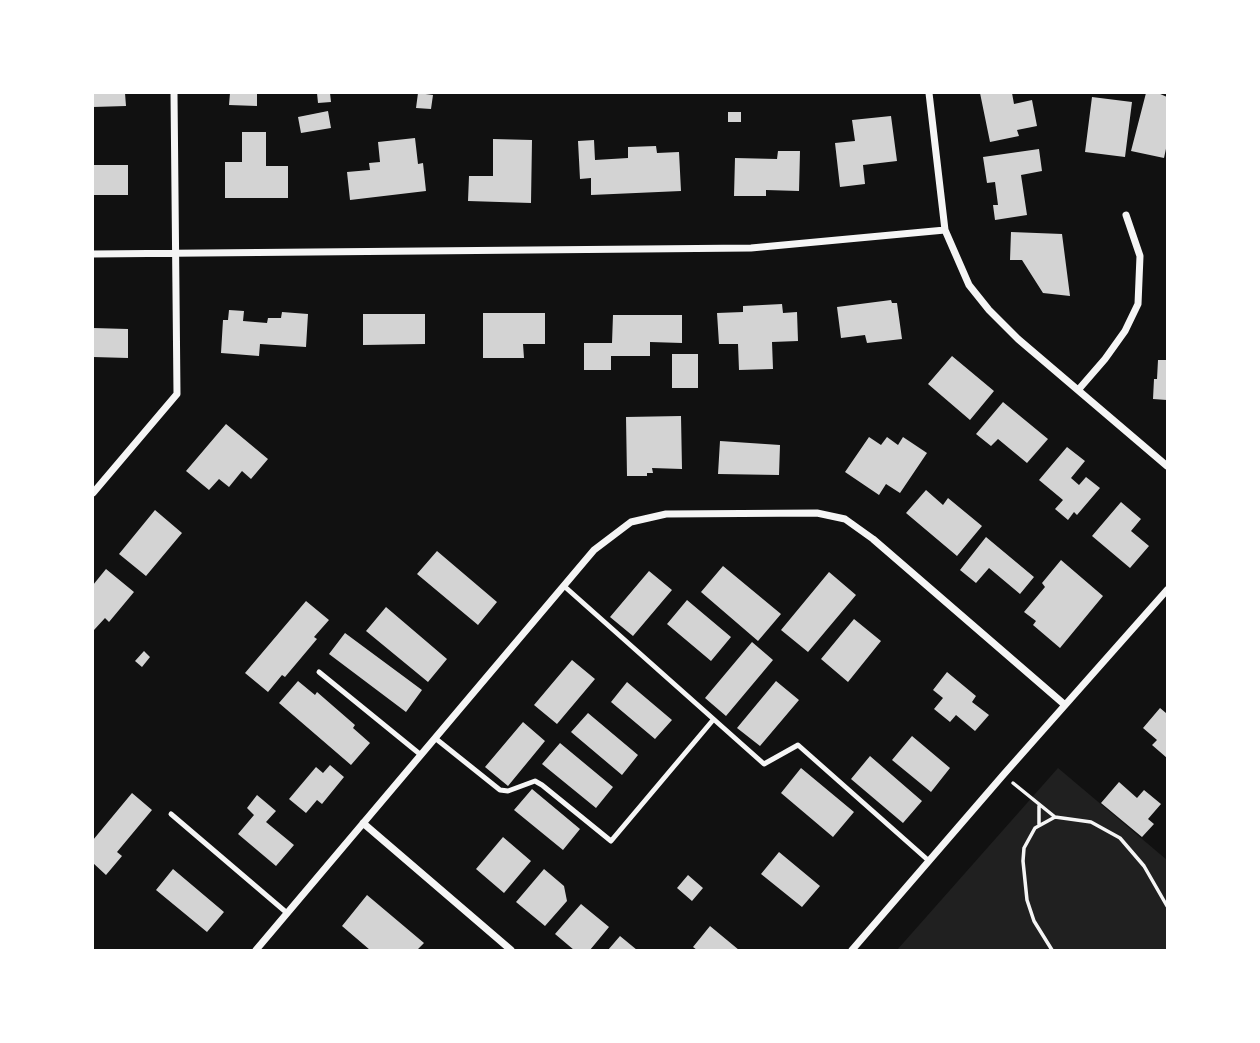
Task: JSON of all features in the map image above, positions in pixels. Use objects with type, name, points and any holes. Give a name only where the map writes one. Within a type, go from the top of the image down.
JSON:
[{"type":"street","points":[[93,493],[177,394],[174,93]]},
{"type":"street","points":[[929,93],[945,230],[970,285],[989,310],[1018,339],[1167,466]]},
{"type":"street","points":[[1079,389],[1125,331],[1138,304],[1140,257],[1126,215]]},
{"type":"street","points":[[93,254],[751,248],[945,230]]},
{"type":"street","points":[[256,950],[594,550],[631,522],[666,513],[817,513],[845,519],[873,539],[1065,705]]},
{"type":"street","points":[[852,950],[1167,590]]},
{"type":"street","points":[[363,823],[511,950]]},
{"type":"lane","points":[[564,586],[764,764],[798,745],[929,861]]},
{"type":"lane","points":[[319,672],[421,755]]},
{"type":"lane","points":[[435,738],[500,790],[508,791],[535,781],[542,785],[611,841],[713,720]]},
{"type":"lane","points":[[171,814],[287,914]]},
{"type":"path","points":[[1004,774],[1055,817],[1091,822],[1121,838],[1144,866],[1167,906]]},
{"type":"path","points":[[1039,806],[1039,824],[1024,848],[1023,881],[1034,921],[1052,950]]},
{"type":"path","points":[[1039,824],[1055,817]]},
{"type":"shaded area","points":[[1058,768],[1167,860],[1167,950],[897,950]]},
{"type":"building","points":[[93,93],[125,93],[126,106],[93,107]]},
{"type":"building","points":[[230,93],[257,93],[257,106],[229,105]]},
{"type":"building","points":[[317,93],[330,93],[331,102],[318,103]]},
{"type":"building","points":[[418,93],[433,95],[431,109],[416,108]]},
{"type":"building","points":[[980,93],[1012,93],[1014,104],[1032,100],[1037,126],[1017,130],[1019,136],[990,142]]},
{"type":"building","points":[[1146,93],[1158,93],[1167,97],[1167,144],[1164,158],[1131,151]]},
{"type":"building","points":[[1092,97],[1132,102],[1125,157],[1085,152]]},
{"type":"building","points":[[328,111],[331,128],[301,133],[298,117]]},
{"type":"building","points":[[728,112],[741,112],[741,122],[728,122]]},
{"type":"building","points":[[891,116],[897,161],[863,165],[865,184],[840,187],[835,143],[855,141],[852,120]]},
{"type":"building","points":[[242,132],[266,132],[266,166],[288,166],[288,198],[225,198],[225,162],[242,162]]},
{"type":"building","points":[[415,138],[418,164],[423,163],[426,191],[350,200],[347,172],[370,170],[369,163],[380,162],[378,142]]},
{"type":"building","points":[[493,139],[532,140],[531,203],[468,201],[469,176],[493,176]]},
{"type":"building","points":[[594,140],[595,160],[628,158],[628,147],[656,146],[657,153],[679,152],[681,191],[591,195],[591,178],[580,179],[578,141]]},
{"type":"building","points":[[1039,149],[1042,171],[1021,175],[1027,215],[995,220],[993,205],[998,205],[995,182],[987,183],[983,157]]},
{"type":"building","points":[[778,151],[800,151],[799,191],[766,190],[766,196],[734,196],[735,158],[777,159]]},
{"type":"building","points":[[93,165],[128,165],[128,195],[93,195]]},
{"type":"building","points":[[1011,232],[1062,234],[1070,296],[1043,293],[1022,260],[1010,260]]},
{"type":"building","points":[[891,300],[892,303],[897,303],[902,339],[867,343],[865,335],[841,338],[837,307]]},
{"type":"building","points":[[782,304],[783,313],[797,312],[798,341],[772,342],[773,369],[739,370],[738,344],[719,344],[717,313],[743,312],[743,306]]},
{"type":"building","points":[[229,310],[244,311],[243,321],[267,323],[268,318],[281,318],[282,312],[308,314],[306,347],[260,344],[259,356],[221,353],[223,320],[228,320]]},
{"type":"building","points":[[483,313],[545,313],[545,344],[523,344],[524,358],[483,358]]},
{"type":"building","points":[[363,314],[425,314],[425,344],[363,345]]},
{"type":"building","points":[[613,315],[682,315],[682,343],[650,342],[650,356],[611,356],[611,370],[584,370],[584,343],[612,343]]},
{"type":"building","points":[[93,328],[128,329],[128,358],[93,357]]},
{"type":"building","points":[[672,354],[698,354],[698,388],[672,388]]},
{"type":"building","points":[[952,356],[994,391],[970,420],[928,384]]},
{"type":"building","points":[[1158,360],[1167,360],[1167,400],[1153,399]]},
{"type":"building","points":[[1003,402],[1048,439],[1027,463],[998,439],[991,446],[976,434]]},
{"type":"building","points":[[681,416],[682,469],[652,468],[653,473],[647,473],[647,476],[627,476],[626,417]]},
{"type":"building","points":[[226,424],[268,459],[251,479],[242,471],[229,487],[219,479],[209,490],[186,471]]},
{"type":"building","points":[[869,437],[881,445],[887,437],[898,445],[903,437],[927,453],[900,493],[886,484],[879,495],[845,472]]},
{"type":"building","points":[[720,441],[780,445],[779,475],[718,474]]},
{"type":"building","points":[[1067,447],[1085,461],[1071,478],[1079,485],[1086,477],[1100,488],[1077,515],[1074,512],[1068,520],[1055,509],[1063,500],[1039,480]]},
{"type":"building","points":[[926,490],[943,505],[948,498],[982,526],[957,556],[906,513]]},
{"type":"building","points":[[1121,502],[1141,519],[1131,531],[1149,546],[1130,568],[1092,536]]},
{"type":"building","points":[[155,510],[182,533],[146,576],[119,554]]},
{"type":"building","points":[[986,537],[1034,577],[1020,594],[989,568],[976,583],[960,570]]},
{"type":"building","points":[[437,551],[497,602],[478,625],[417,574]]},
{"type":"building","points":[[1061,560],[1103,596],[1060,648],[1033,625],[1036,621],[1024,612],[1045,587],[1042,583]]},
{"type":"building","points":[[723,566],[781,614],[758,641],[701,592]]},
{"type":"building","points":[[106,569],[134,592],[109,622],[105,618],[94,630],[93,585]]},
{"type":"building","points":[[649,571],[672,590],[633,636],[610,617]]},
{"type":"building","points":[[829,572],[856,595],[808,652],[781,630]]},
{"type":"building","points":[[687,600],[731,637],[711,661],[667,624]]},
{"type":"building","points":[[306,601],[329,620],[314,637],[317,639],[285,677],[282,675],[268,692],[245,673]]},
{"type":"building","points":[[386,607],[447,659],[428,682],[366,631]]},
{"type":"building","points":[[854,619],[881,641],[848,682],[821,659]]},
{"type":"building","points":[[345,633],[422,690],[406,712],[329,654]]},
{"type":"building","points":[[752,642],[773,660],[726,716],[705,698]]},
{"type":"building","points":[[144,651],[150,657],[142,667],[135,661]]},
{"type":"building","points":[[572,660],[595,679],[557,724],[534,705]]},
{"type":"building","points":[[947,672],[976,696],[972,702],[989,715],[975,731],[956,715],[950,722],[934,709],[943,698],[933,690]]},
{"type":"building","points":[[298,681],[315,695],[317,692],[355,725],[353,728],[370,743],[351,765],[279,703]]},
{"type":"building","points":[[776,681],[799,700],[760,746],[737,728]]},
{"type":"building","points":[[627,682],[672,720],[655,739],[611,702]]},
{"type":"building","points":[[1160,708],[1166,713],[1167,711],[1167,758],[1152,745],[1157,740],[1143,728]]},
{"type":"building","points":[[588,713],[638,755],[622,775],[571,732]]},
{"type":"building","points":[[523,722],[545,741],[508,786],[485,767]]},
{"type":"building","points":[[912,736],[950,768],[931,792],[892,760]]},
{"type":"building","points":[[560,743],[613,787],[596,808],[542,764]]},
{"type":"building","points":[[870,756],[922,801],[903,823],[851,779]]},
{"type":"building","points":[[330,765],[344,777],[322,804],[317,800],[306,813],[289,799],[316,767],[323,773]]},
{"type":"building","points":[[801,768],[854,812],[833,837],[781,793]]},
{"type":"building","points":[[1119,782],[1137,798],[1144,790],[1161,804],[1148,819],[1154,824],[1142,837],[1101,803]]},
{"type":"building","points":[[532,789],[580,829],[563,850],[514,810]]},
{"type":"building","points":[[132,793],[152,810],[117,852],[122,856],[106,875],[93,863],[93,840]]},
{"type":"building","points":[[257,795],[276,811],[266,822],[294,845],[276,866],[238,834],[254,815],[247,808]]},
{"type":"building","points":[[503,837],[531,861],[504,893],[476,869]]},
{"type":"building","points":[[779,852],[820,886],[802,907],[761,874]]},
{"type":"building","points":[[173,869],[224,912],[207,932],[156,890]]},
{"type":"building","points":[[544,869],[564,886],[567,901],[545,926],[516,902]]},
{"type":"building","points":[[688,875],[703,888],[692,901],[677,888]]},
{"type":"building","points":[[367,895],[424,943],[417,950],[370,950],[342,926]]},
{"type":"building","points":[[581,904],[609,927],[590,950],[574,950],[555,934]]},
{"type":"building","points":[[710,926],[739,950],[697,950],[693,947]]},
{"type":"building","points":[[620,936],[637,950],[608,950]]}]
